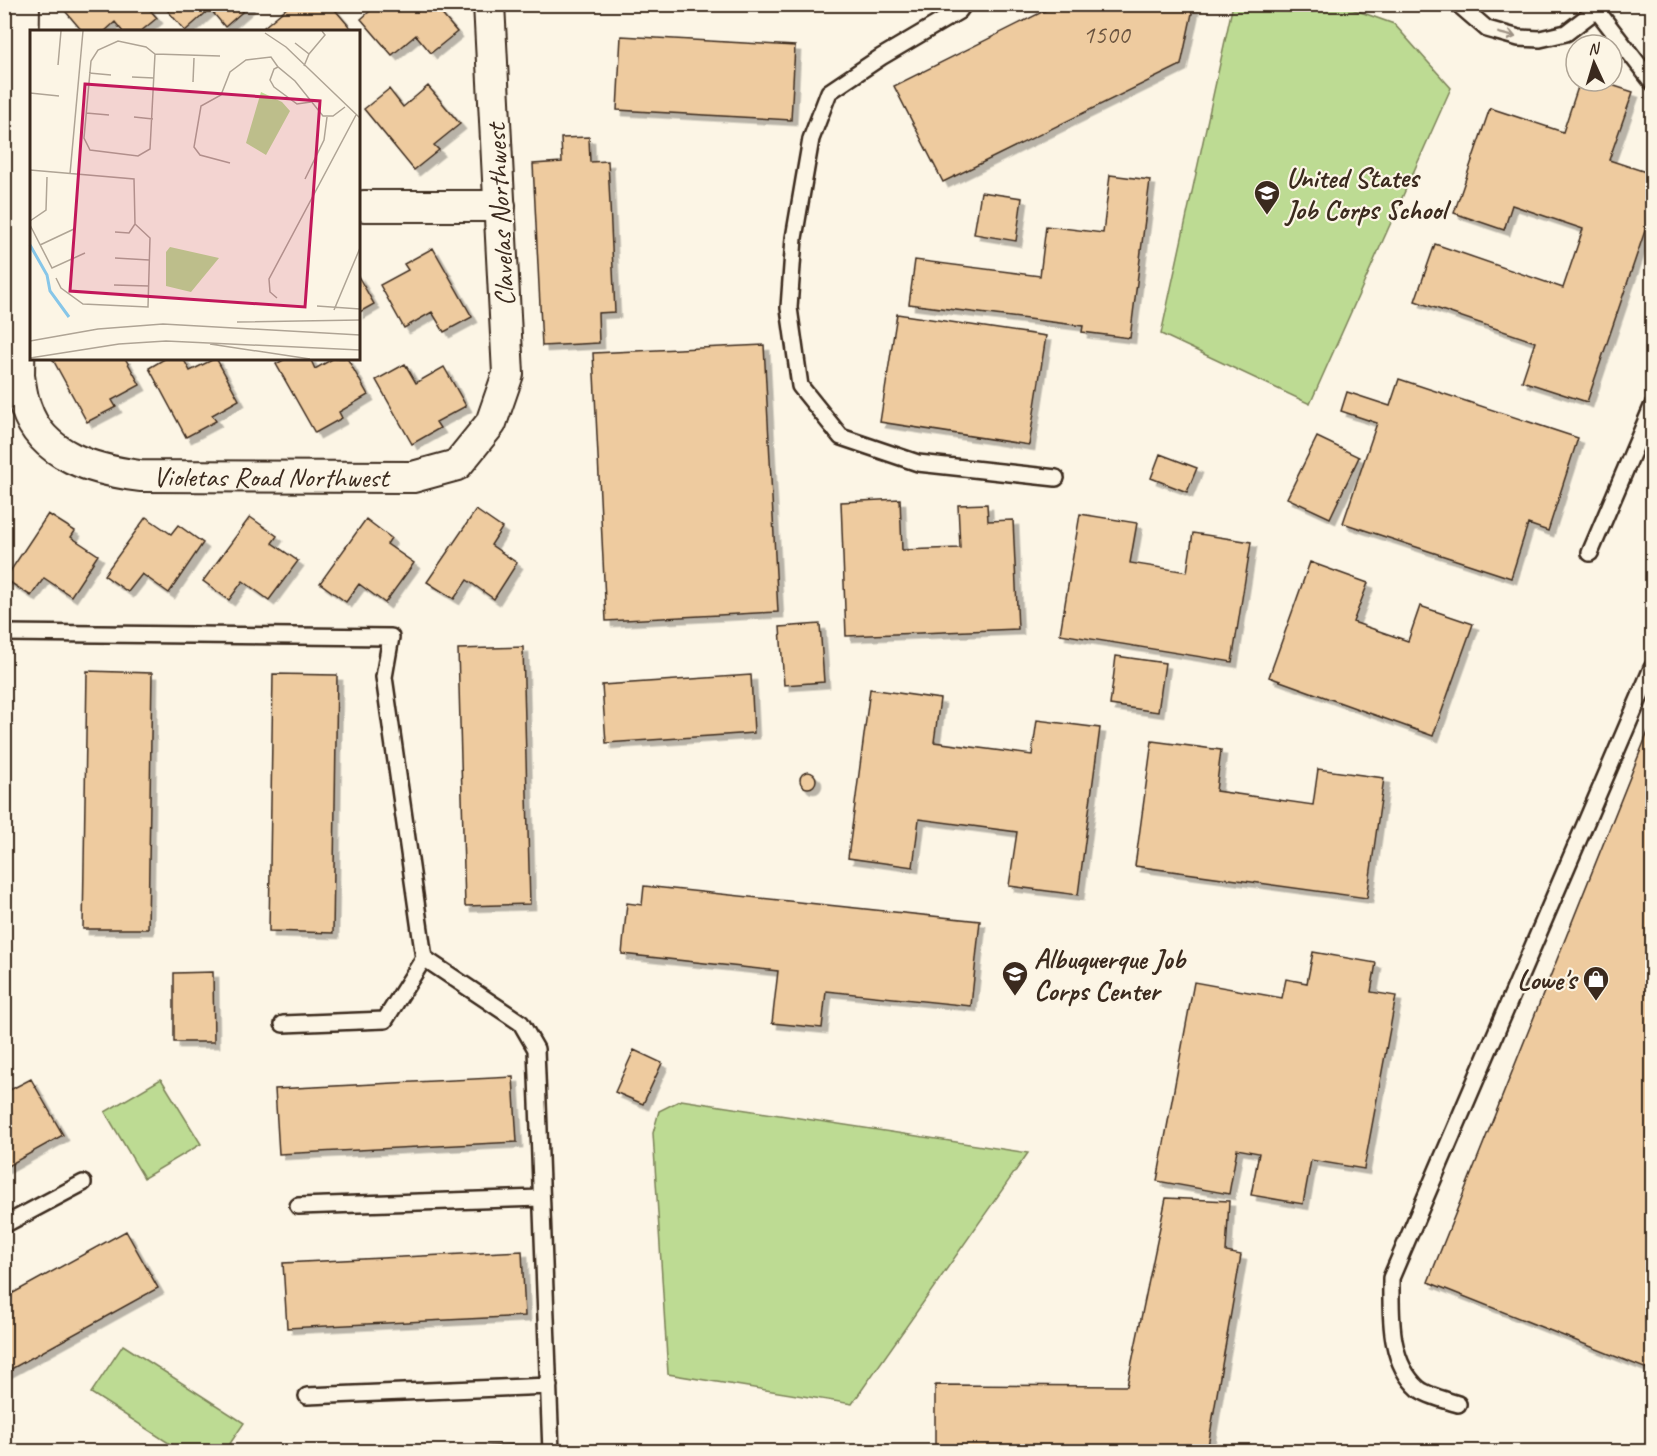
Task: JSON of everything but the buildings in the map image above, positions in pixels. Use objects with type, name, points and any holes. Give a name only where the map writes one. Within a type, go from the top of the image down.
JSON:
[{"type":"street","name":"Violetas Road Northwest","points":[[24,4],[27,203],[19,376],[26,410],[42,435],[73,461],[104,471],[140,476],[413,477],[458,465],[491,423]]},
{"type":"street","name":"Clavelas Northwest","points":[[489,4],[508,374],[491,423]]},
{"type":"street","points":[[364,206],[500,206]]},
{"type":"lane","points":[[964,4],[959,11],[881,57],[829,92],[811,138],[794,238],[789,308],[800,386],[841,437],[918,462],[1056,478]]},
{"type":"lane","points":[[1458,4],[1487,29],[1519,38],[1540,39],[1566,33],[1594,7],[1653,82]]},
{"type":"lane","points":[[1590,554],[1653,406]]},
{"type":"lane","points":[[4,633],[391,637],[384,677],[424,958],[385,1020],[283,1024]]},
{"type":"lane","points":[[1458,1404],[1419,1390],[1400,1363],[1391,1320],[1391,1278],[1653,668]]},
{"type":"lane","points":[[424,958],[521,1023],[536,1048],[551,1452]]},
{"type":"lane","points":[[4,1225],[82,1183]]},
{"type":"lane","points":[[298,1206],[541,1198]]},
{"type":"lane","points":[[308,1396],[549,1386]]},
{"type":"green space","points":[[1233,4],[1341,5],[1394,24],[1451,88],[1310,404],[1161,334]]},
{"type":"green space","points":[[161,1079],[201,1144],[144,1178],[105,1112]]},
{"type":"green space","points":[[681,1100],[1028,1153],[852,1404],[668,1374],[653,1133],[659,1111]]},
{"type":"green space","points":[[123,1345],[244,1423],[225,1451],[181,1451],[91,1393]]},
{"type":"place","name":"United States Job Corps School","points":[[1267,216]]},
{"type":"place","name":"Albuquerque Job Corps Center","points":[[1015,997]]},
{"type":"place","name":"Lowe's","points":[[1596,1002]]}]
